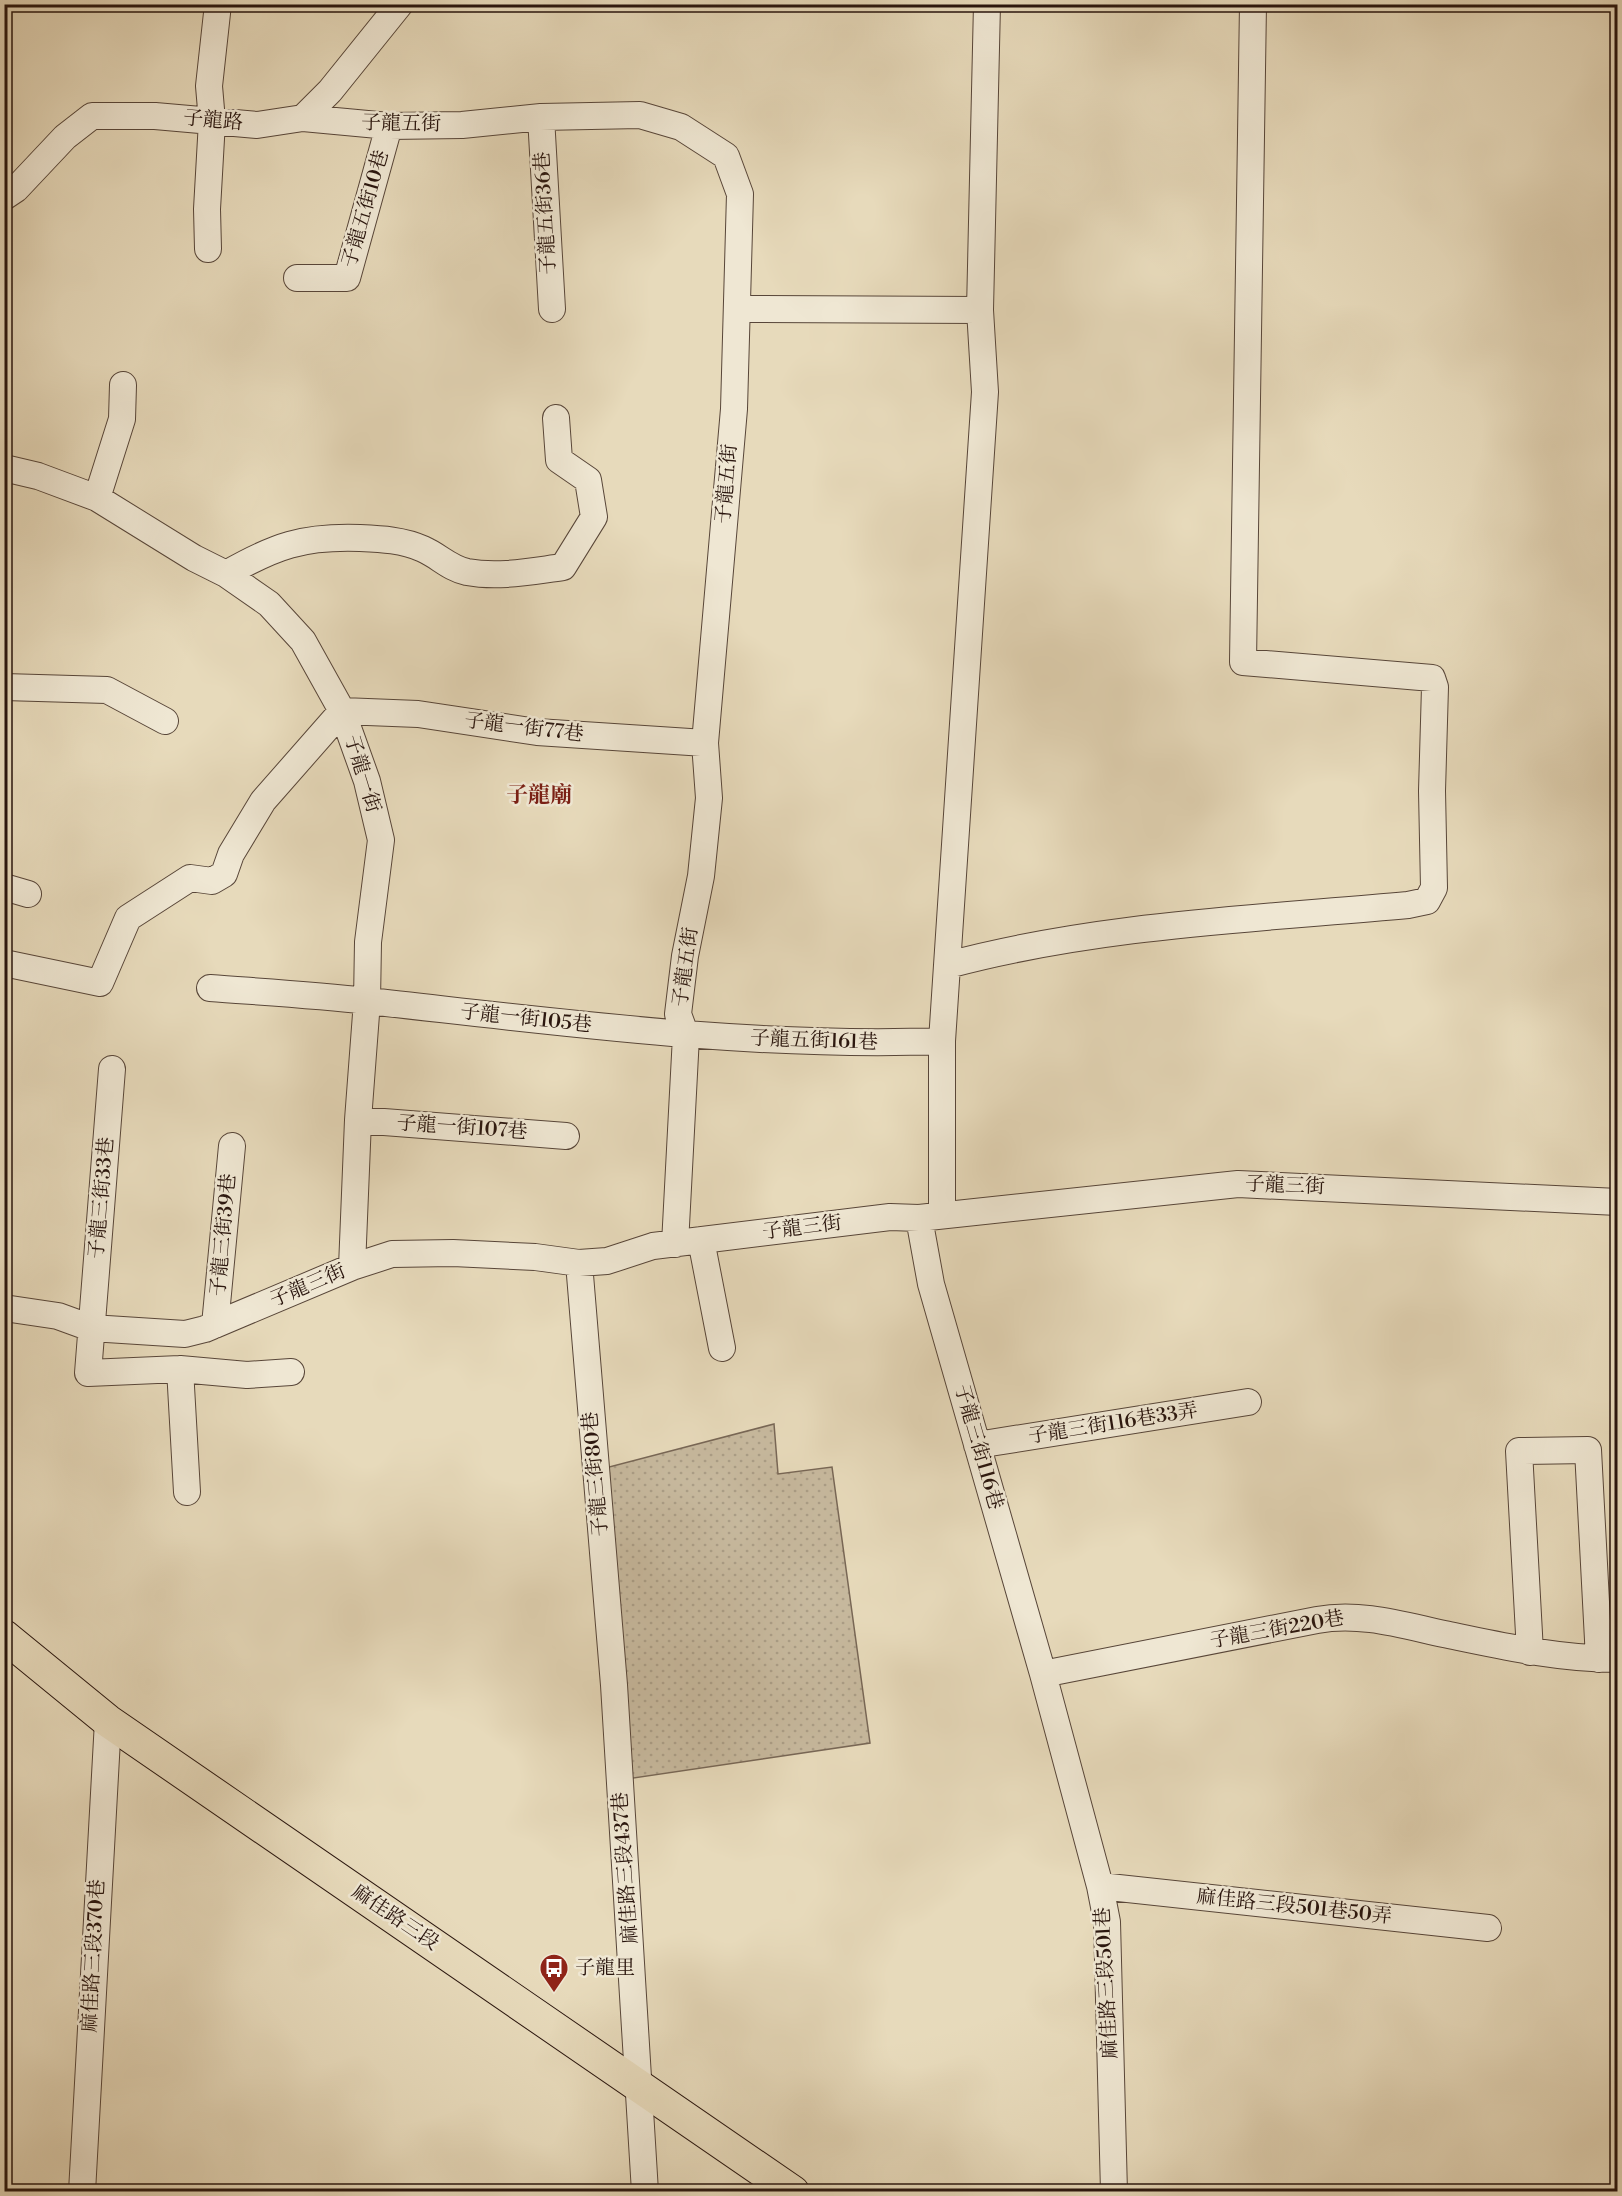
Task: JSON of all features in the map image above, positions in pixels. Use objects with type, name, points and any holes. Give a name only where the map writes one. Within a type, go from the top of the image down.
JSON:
[{"type":"main road","name":"麻佳路三段","points":[[4,1636],[108,1721],[793,2192]]},
{"type":"street","points":[[208,249],[207,208],[212,121],[208,86],[218,4]]},
{"type":"street","name":"子龍三街116巷","points":[[987,4],[980,310],[985,392],[930,1216],[931,1284],[1043,1674]]},
{"type":"street","points":[[948,965],[1004,950],[1100,934],[1408,905],[1427,901],[1434,888],[1432,791],[1435,687],[1432,678],[1243,662],[1253,4]]},
{"type":"street","points":[[303,118],[330,92],[393,7]]},
{"type":"street","name":"子龍五街","points":[[303,118],[388,126],[462,125],[541,117],[640,115],[681,127],[726,156],[740,194],[734,410],[705,743],[709,798],[701,876],[685,956],[678,1014],[686,1036],[675,1244]]},
{"type":"street","name":"子龍路","points":[[4,197],[16,189],[65,137],[92,116],[155,116],[257,125],[303,118]]},
{"type":"street","name":"子龍五街36巷","points":[[541,117],[552,309]]},
{"type":"street","name":"子龍五街10巷","points":[[297,278],[347,278],[388,126]]},
{"type":"street","points":[[737,309],[980,310]]},
{"type":"street","points":[[97,498],[122,419],[123,385]]},
{"type":"street","points":[[226,574],[260,555],[297,542],[325,537],[391,539],[424,549],[448,566],[469,572],[498,575],[563,567],[594,517],[588,480],[559,460],[556,418]]},
{"type":"street","name":"子龍一街","points":[[4,468],[38,476],[97,498],[194,558],[226,574],[269,604],[303,641],[342,711],[367,781],[381,840],[368,942],[367,1001],[358,1120],[352,1267]]},
{"type":"street","points":[[4,687],[107,690],[165,721]]},
{"type":"street","points":[[4,963],[100,983],[128,918],[190,878],[212,881],[224,873],[231,854],[263,801],[342,711]]},
{"type":"street","name":"子龍一街77巷","points":[[342,711],[418,714],[537,732],[705,743]]},
{"type":"street","name":"子龍一街105巷","points":[[210,988],[367,1001],[686,1036]]},
{"type":"street","name":"子龍五街161巷","points":[[686,1036],[859,1044],[942,1041]]},
{"type":"street","name":"子龍三街33巷","points":[[112,1069],[88,1373],[180,1369]]},
{"type":"street","name":"子龍一街107巷","points":[[358,1120],[566,1136]]},
{"type":"street","name":"子龍三街39巷","points":[[215,1324],[232,1146]]},
{"type":"street","name":"子龍三街","points":[[4,1308],[57,1316],[91,1328],[185,1334],[215,1324],[352,1267],[392,1254],[534,1257],[579,1263],[607,1261],[653,1246],[701,1240],[890,1217],[930,1216],[1238,1184],[1617,1202]]},
{"type":"street","points":[[701,1240],[722,1348]]},
{"type":"street","name":"子龍三街80巷","points":[[579,1263],[614,1686]]},
{"type":"street","points":[[187,1492],[180,1369],[246,1375],[291,1372]]},
{"type":"street","name":"子龍三街116巷33弄","points":[[977,1445],[1248,1402]]},
{"type":"street","points":[[1530,1652],[1519,1451],[1588,1450],[1608,1659]]},
{"type":"street","name":"子龍三街220巷","points":[[1043,1674],[1333,1617],[1380,1620],[1530,1652],[1608,1659]]},
{"type":"street","name":"麻佳路三段501巷","points":[[1043,1674],[1100,1886],[1107,1922],[1114,2192]]},
{"type":"street","name":"麻佳路三段437巷","points":[[614,1686],[645,2192]]},
{"type":"street","name":"麻佳路三段370巷","points":[[82,2192],[108,1721]]},
{"type":"street","name":"麻佳路三段501巷50弄","points":[[1100,1886],[1488,1928]]},
{"type":"shaded area","points":[[774,1424],[778,1474],[832,1467],[870,1743],[627,1779],[609,1467]]},
{"type":"place","name":"子龍里","points":[[554,1994]]},
{"type":"district","name":"子龍廟","points":[[539,795]]}]
